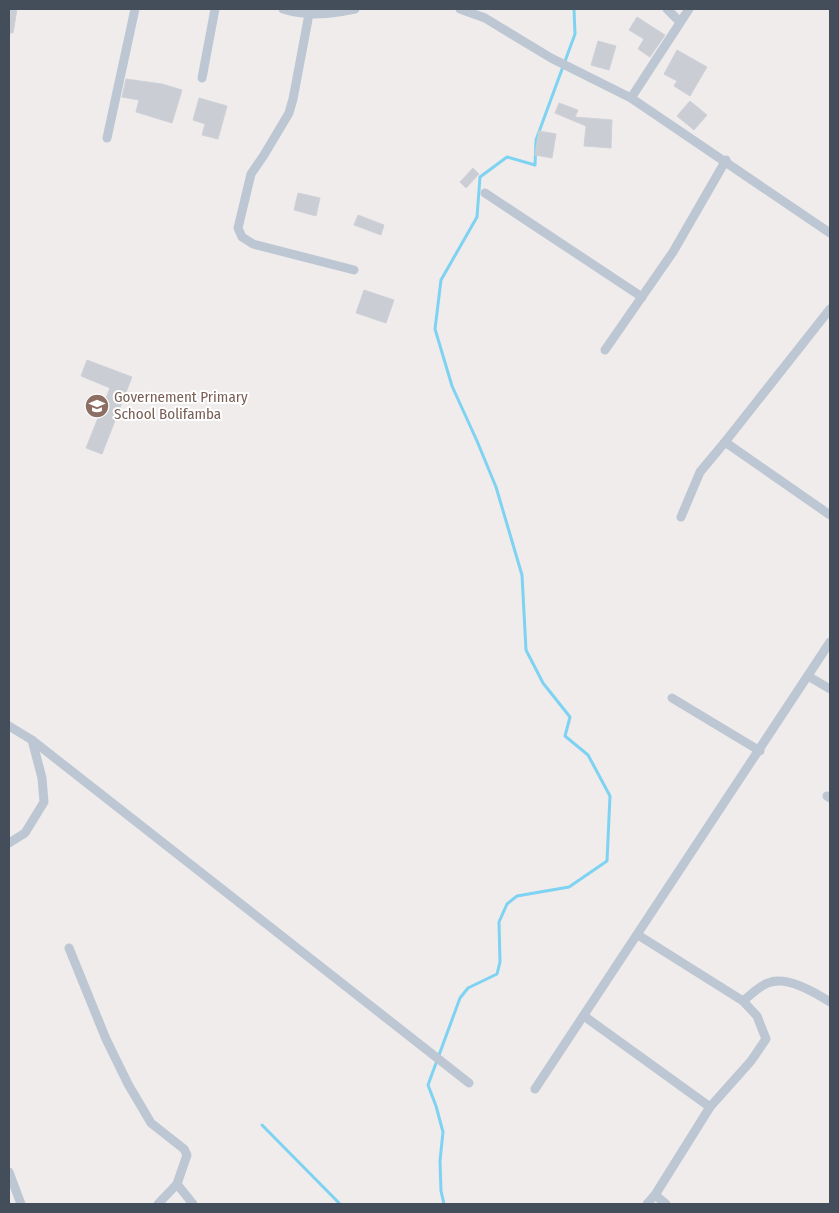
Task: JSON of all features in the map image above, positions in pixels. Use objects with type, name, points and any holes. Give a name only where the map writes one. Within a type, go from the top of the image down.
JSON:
[{"type":"street","points":[[107,138],[135,9]]},
{"type":"street","points":[[202,78],[215,9]]},
{"type":"street","points":[[283,9],[308,14],[329,14],[355,9]]},
{"type":"street","points":[[460,9],[486,14],[551,58],[631,98],[726,160],[830,233]]},
{"type":"street","points":[[667,9],[680,22]]},
{"type":"street","points":[[631,98],[689,9]]},
{"type":"street","points":[[308,14],[294,98],[289,113],[251,174],[238,228],[242,237],[253,244],[354,270]]},
{"type":"street","points":[[605,350],[680,241],[726,160]]},
{"type":"street","points":[[485,193],[642,297]]},
{"type":"street","points":[[681,517],[700,472],[830,309]]},
{"type":"street","points":[[725,442],[830,514]]},
{"type":"street","points":[[535,1089],[760,751],[830,642]]},
{"type":"street","points":[[808,676],[830,689]]},
{"type":"street","points":[[672,698],[760,751]]},
{"type":"street","points":[[9,726],[32,740],[469,1083]]},
{"type":"street","points":[[9,844],[25,833],[44,802],[42,778],[32,740]]},
{"type":"street","points":[[638,935],[743,1001],[757,1016],[766,1039],[751,1061],[710,1107],[655,1195],[647,1204]]},
{"type":"street","points":[[68,948],[106,1039],[128,1084],[151,1123],[184,1150],[187,1155],[177,1184],[158,1204]]},
{"type":"street","points":[[743,1001],[768,982],[776,981],[798,984],[830,1002]]},
{"type":"street","points":[[584,1016],[710,1107]]},
{"type":"street","points":[[9,1172],[21,1204]]},
{"type":"street","points":[[177,1184],[193,1204]]},
{"type":"street","points":[[655,1195],[666,1204]]},
{"type":"building","points":[[9,9],[17,9],[13,33],[9,33]]},
{"type":"building","points":[[637,17],[665,35],[650,57],[638,49],[644,39],[629,30]]},
{"type":"building","points":[[598,41],[616,46],[609,70],[591,65]]},
{"type":"building","points":[[677,50],[707,67],[690,96],[674,86],[677,81],[664,74]]},
{"type":"building","points":[[126,79],[162,84],[182,90],[172,123],[136,112],[139,100],[122,97]]},
{"type":"building","points":[[199,98],[227,106],[218,139],[202,135],[205,124],[193,120]]},
{"type":"building","points":[[690,101],[707,115],[694,130],[677,116]]},
{"type":"building","points":[[559,103],[578,110],[575,117],[612,120],[611,148],[584,146],[586,126],[555,113]]},
{"type":"building","points":[[539,131],[556,134],[552,158],[535,155]]},
{"type":"building","points":[[473,168],[479,174],[466,188],[460,182]]},
{"type":"building","points":[[298,193],[320,198],[316,216],[294,210]]},
{"type":"building","points":[[358,215],[384,225],[381,235],[354,225]]},
{"type":"building","points":[[364,290],[394,300],[386,323],[356,313]]},
{"type":"building","points":[[87,360],[132,377],[102,454],[86,448],[110,388],[81,376]]},
{"type":"waterway","points":[[444,1204],[441,1191],[440,1161],[443,1132],[428,1085],[460,998],[468,988],[497,974],[500,962],[499,922],[507,904],[517,896],[569,887],[607,861],[610,796],[588,755],[565,736],[570,717],[543,683],[526,650],[522,575],[496,487],[452,386],[435,329],[441,280],[477,217],[480,177],[507,157],[535,165],[536,140],[575,34],[574,9]]},
{"type":"waterway","points":[[262,1125],[340,1204]]},
{"type":"place","name":"Governement Primary School Bolifamba","points":[[97,406]]}]
